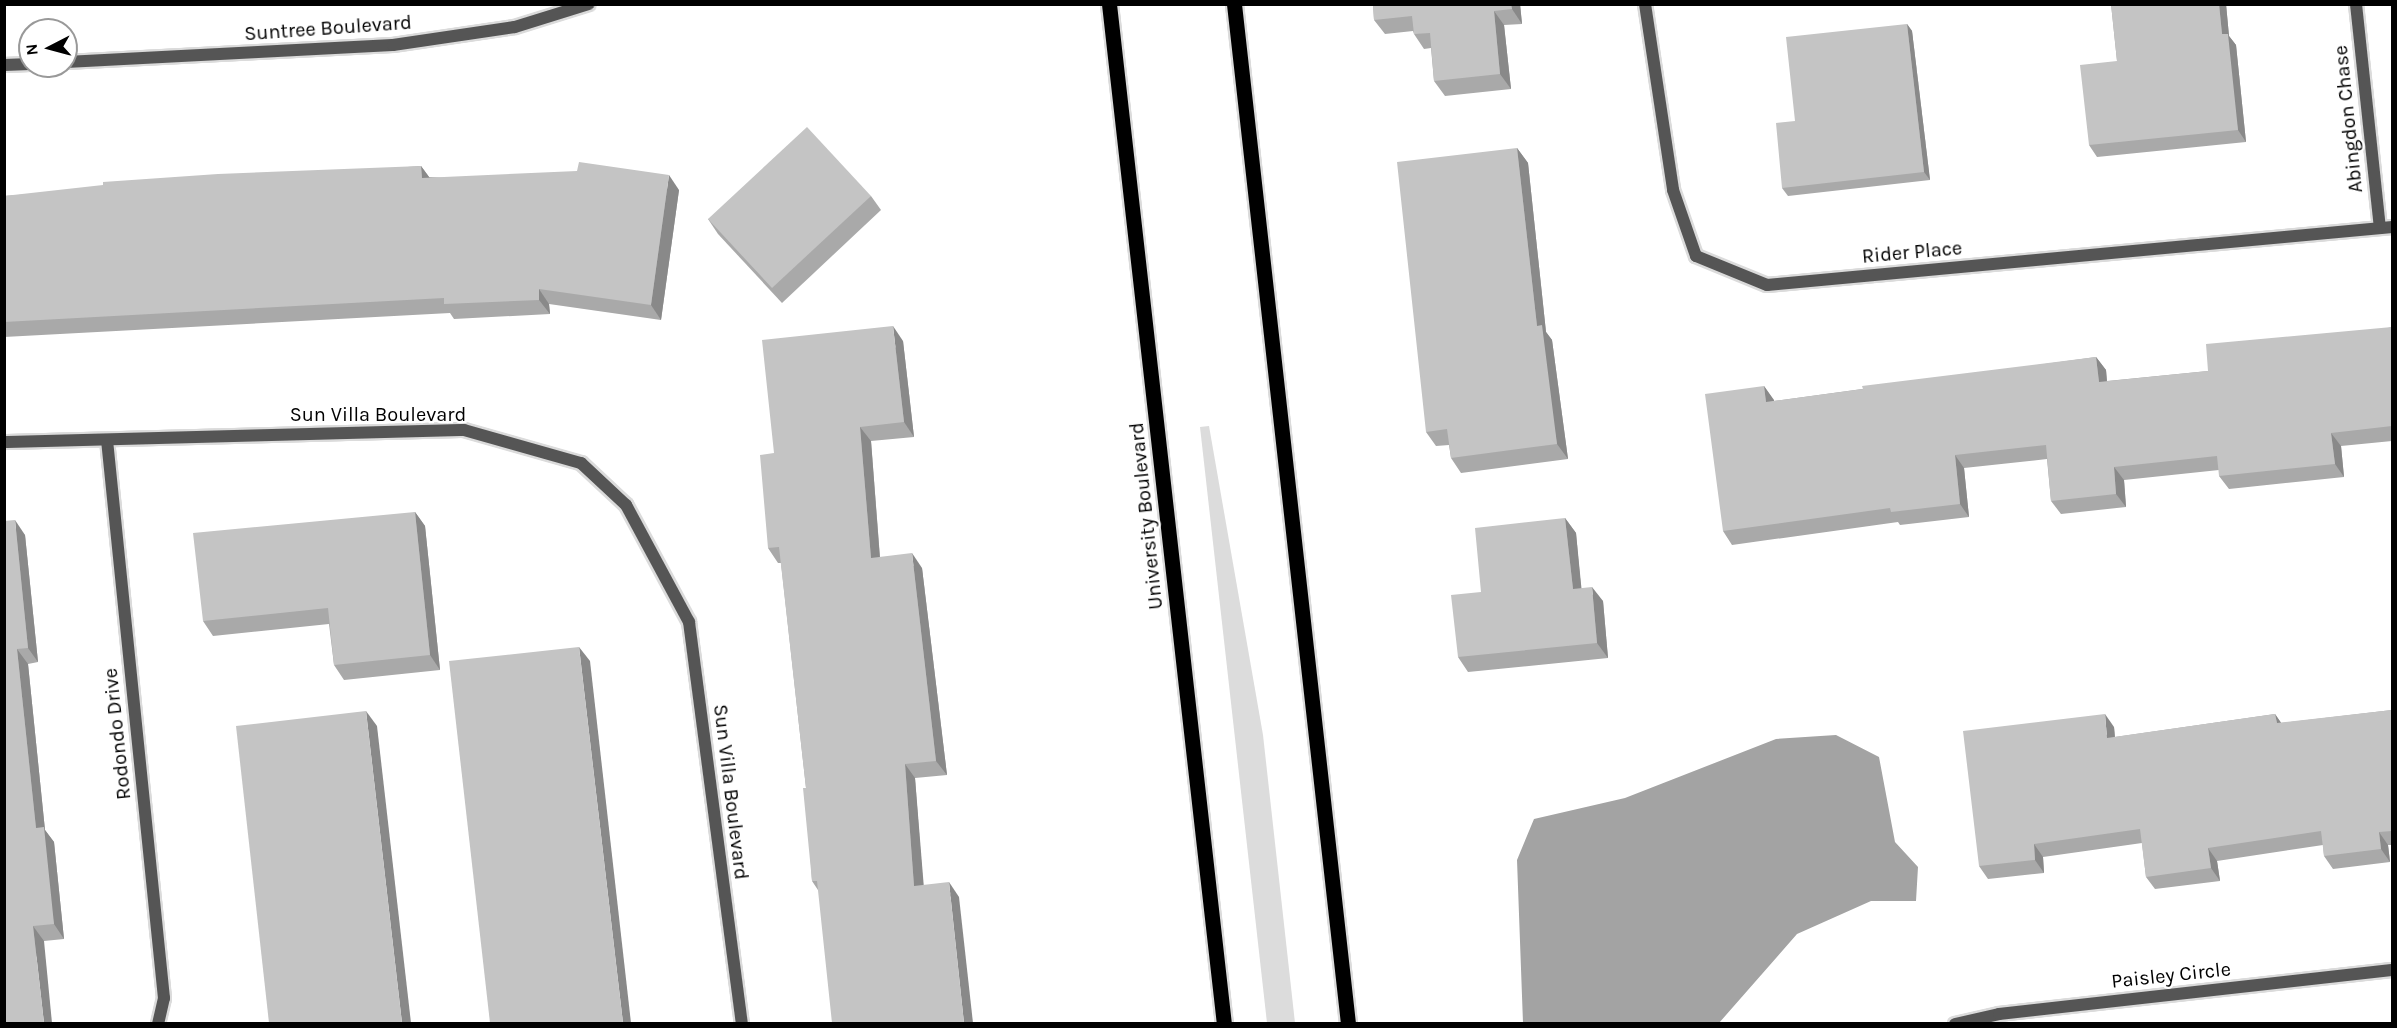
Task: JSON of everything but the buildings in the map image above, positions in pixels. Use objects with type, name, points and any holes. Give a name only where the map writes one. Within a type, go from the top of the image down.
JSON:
[{"type":"main road","name":"University Boulevard","points":[[1109,4],[1224,1023]]},
{"type":"main road","points":[[1234,4],[1348,1023]]},
{"type":"street","name":"Suntree Boulevard","points":[[78,61],[393,45],[515,27],[589,4]]},
{"type":"street","name":"Rider Place","points":[[1645,4],[1673,190],[1696,256],[1767,285],[2386,228]]},
{"type":"street","name":"Abingdon Chase","points":[[2356,4],[2386,228]]},
{"type":"street","name":"Sun Villa Boulevard","points":[[4,442],[465,430],[581,463],[626,505],[689,622],[742,1023]]},
{"type":"street","name":"Rodondo Drive","points":[[107,440],[164,998],[158,1023]]},
{"type":"street","name":"Paisley Circle","points":[[1955,1023],[1999,1014],[2392,970]]},
{"type":"shaded area","points":[[1209,426],[1263,735],[1295,1023],[1267,1023],[1200,427]]},
{"type":"shaded area","points":[[1836,735],[1879,757],[1895,842],[1918,867],[1916,901],[1871,901],[1797,934],[1719,1023],[1523,1023],[1517,860],[1534,819],[1625,798],[1776,739]]}]
